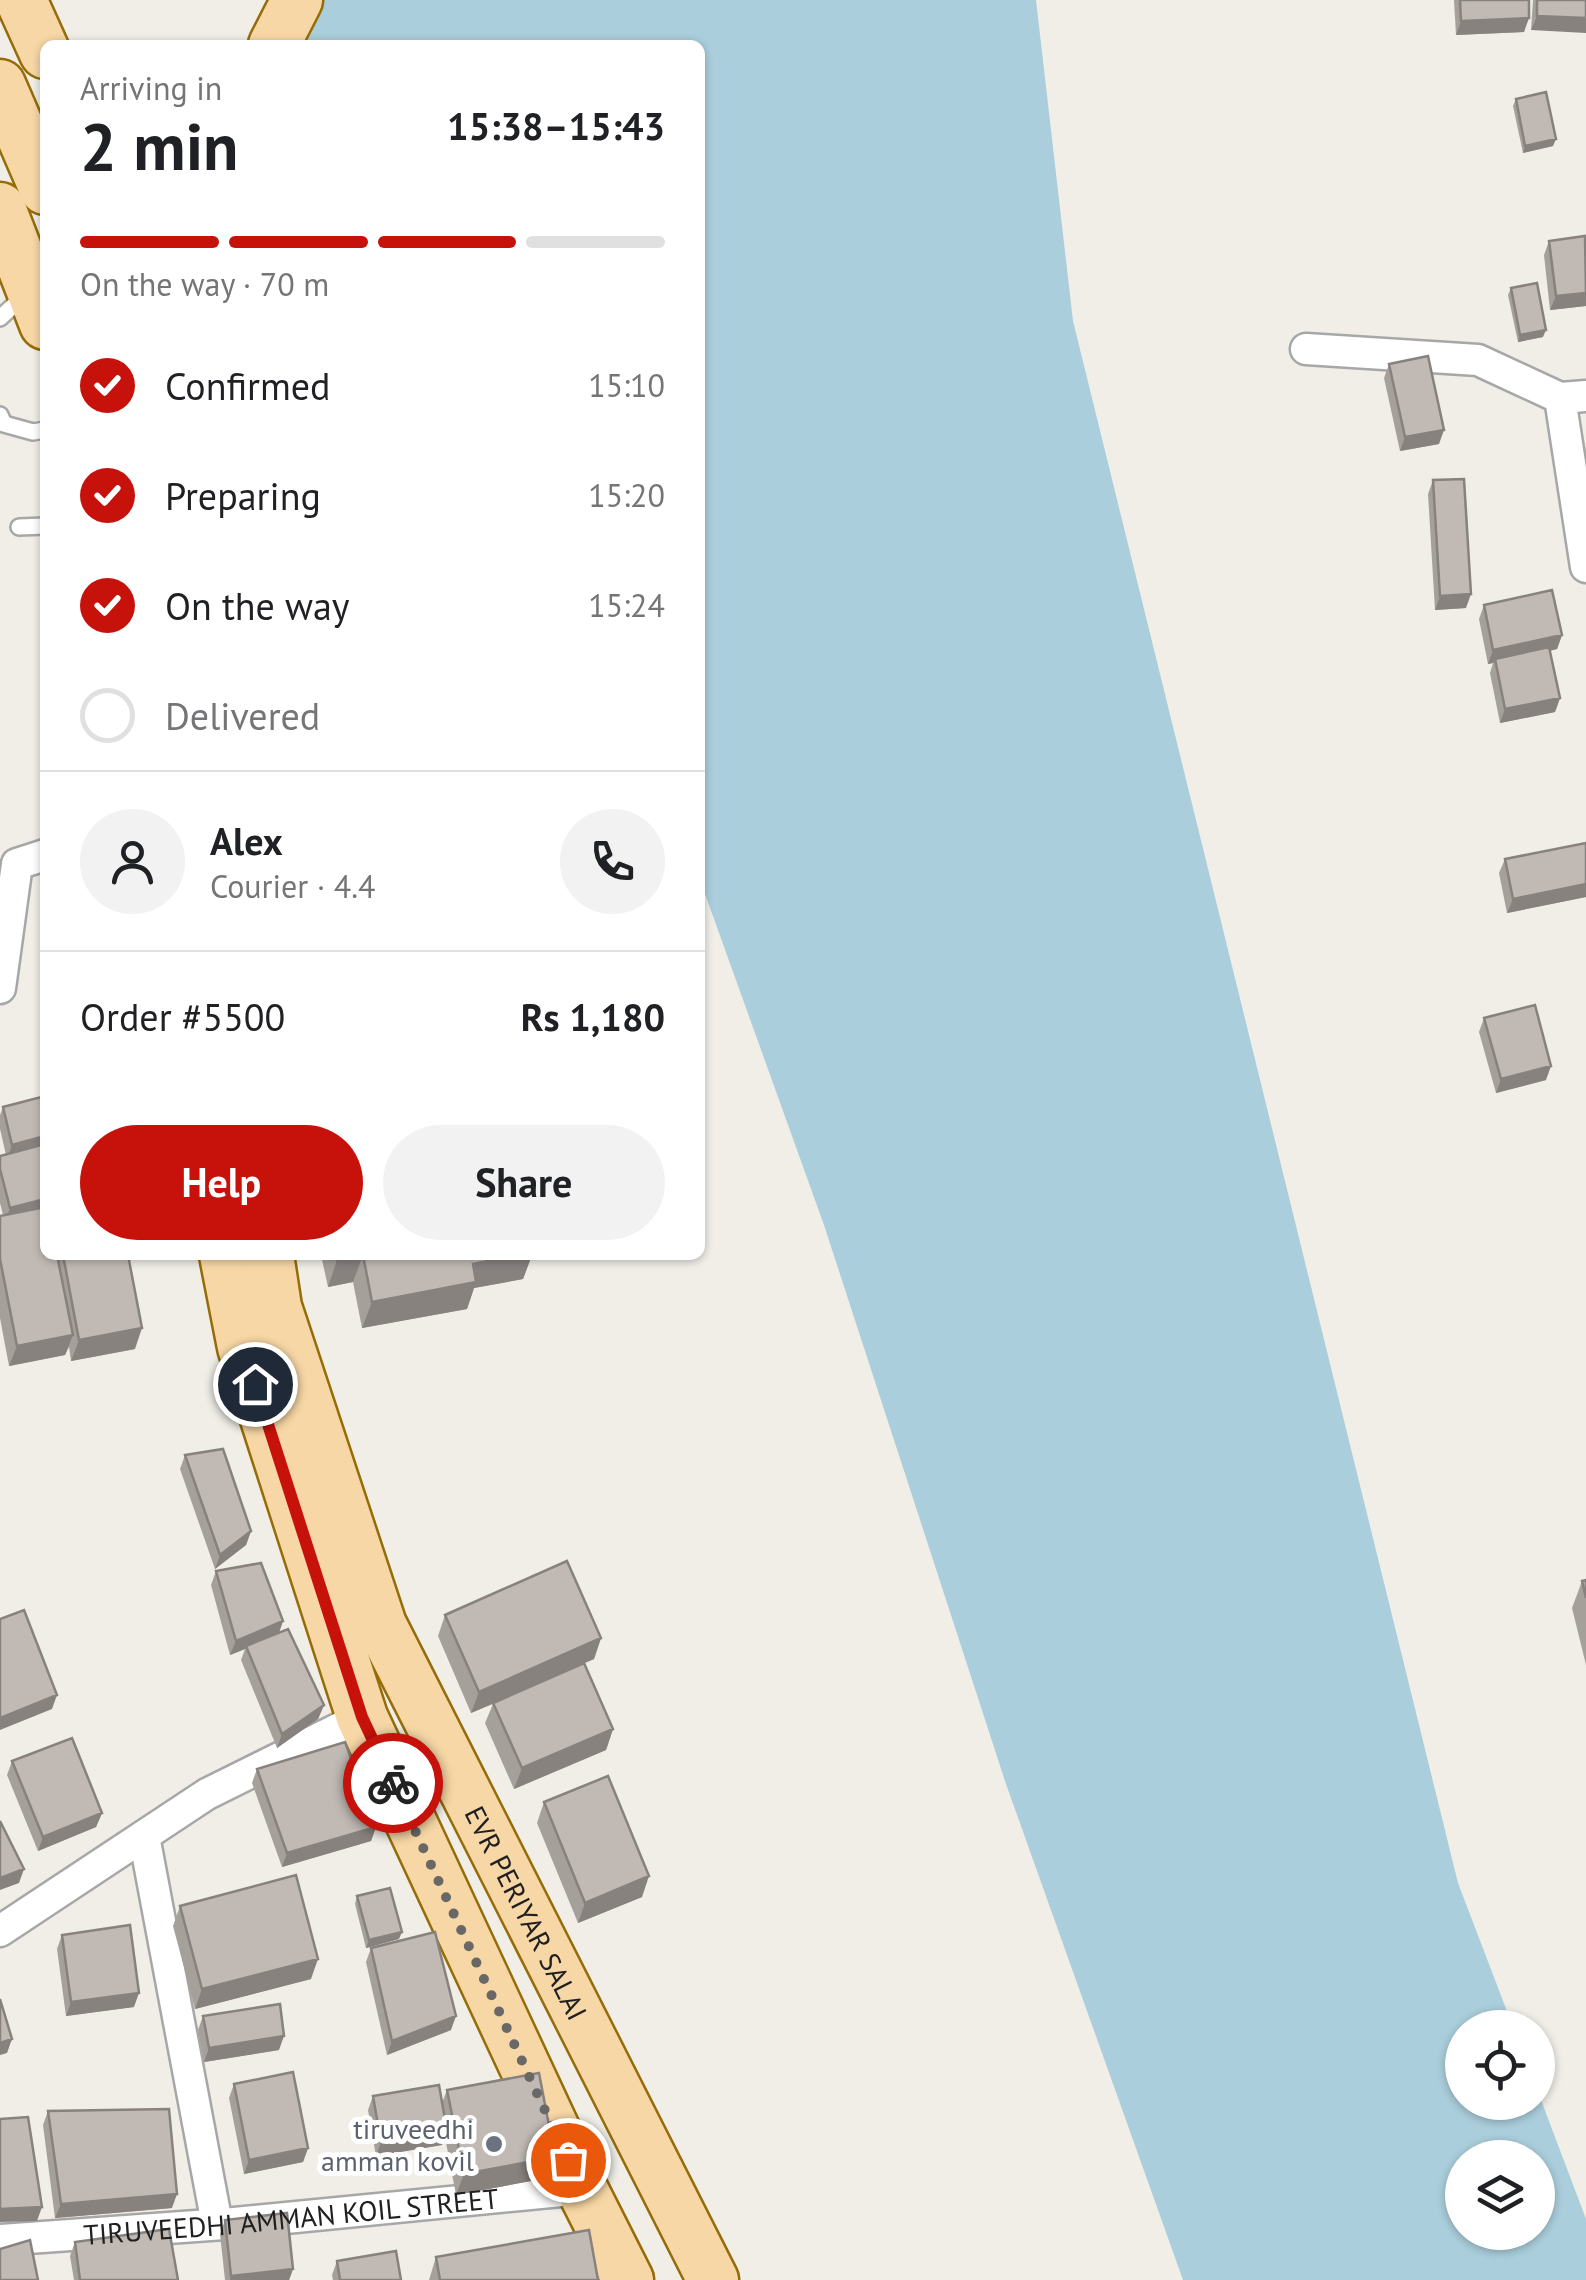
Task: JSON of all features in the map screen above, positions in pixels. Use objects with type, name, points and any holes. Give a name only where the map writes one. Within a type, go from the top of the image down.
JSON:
[{"type":"main road","points":[[21,0],[40,42]]},
{"type":"main road","points":[[277,40],[297,0]]},
{"type":"main road","points":[[0,85],[40,177]]},
{"type":"main road","points":[[226,1260],[243,1347],[362,1717],[628,2280]]},
{"type":"main road","name":"EVR PERIYAR SALAI","points":[[269,1260],[276,1307],[381,1625],[713,2280]]},
{"type":"street","points":[[1306,349],[1478,360],[1573,397],[1586,567]]},
{"type":"street","points":[[0,988],[17,864],[40,857]]},
{"type":"street","points":[[0,1931],[207,1794],[362,1717]]},
{"type":"street","points":[[144,1836],[217,2224]]},
{"type":"street","name":"TIRUVEEDHI AMMAN KOIL STREET","points":[[0,2240],[217,2224],[582,2189]]},
{"type":"lane","points":[[0,415],[4,424],[40,431]]},
{"type":"lane","points":[[19,527],[40,526]]},
{"type":"water","points":[[312,0],[1036,0],[1073,321],[1458,1883],[1507,2010],[1445,2010],[1445,2120],[1549,2120],[1586,2219],[1586,2280],[1183,2280],[1006,1784],[824,1225],[705,894],[705,40],[301,40]]},
{"type":"building","points":[[1460,0],[1529,0],[1529,18],[1461,21]]},
{"type":"building","points":[[1537,0],[1586,0],[1586,18],[1537,16]]},
{"type":"building","points":[[1546,92],[1556,139],[1525,146],[1516,99]]},
{"type":"building","points":[[1585,236],[1586,293],[1556,296],[1549,241]]},
{"type":"building","points":[[1537,283],[1546,330],[1520,335],[1511,288]]},
{"type":"building","points":[[1428,356],[1444,430],[1405,437],[1389,364]]},
{"type":"building","points":[[1464,479],[1471,594],[1440,596],[1433,480]]},
{"type":"building","points":[[1552,590],[1562,635],[1493,650],[1484,605]]},
{"type":"building","points":[[1549,647],[1560,698],[1505,709],[1495,659]]},
{"type":"building","points":[[1586,843],[1586,884],[1513,899],[1505,859]]},
{"type":"building","points":[[1535,1005],[1551,1066],[1501,1079],[1484,1018]]},
{"type":"building","points":[[40,1097],[40,1137],[12,1145],[3,1107]]},
{"type":"building","points":[[40,1145],[40,1200],[10,1208],[0,1156]]},
{"type":"building","points":[[40,1208],[40,1260],[58,1260],[73,1335],[17,1346],[0,1259],[0,1216]]},
{"type":"building","points":[[64,1260],[129,1260],[142,1328],[79,1340]]},
{"type":"building","points":[[364,1260],[493,1260],[473,1264],[476,1282],[372,1302]]},
{"type":"building","points":[[223,1449],[251,1531],[220,1555],[185,1455]]},
{"type":"building","points":[[567,1561],[601,1638],[479,1692],[445,1615]]},
{"type":"building","points":[[261,1563],[283,1621],[236,1641],[216,1571]]},
{"type":"building","points":[[24,1610],[57,1695],[0,1718],[0,1619]]},
{"type":"building","points":[[288,1629],[324,1705],[282,1734],[246,1646]]},
{"type":"building","points":[[584,1663],[613,1729],[522,1768],[493,1703]]},
{"type":"building","points":[[72,1738],[102,1813],[43,1837],[12,1761]]},
{"type":"building","points":[[345,1742],[376,1827],[287,1853],[257,1769]]},
{"type":"building","points":[[608,1776],[649,1876],[585,1903],[544,1802]]},
{"type":"building","points":[[0,1821],[24,1869],[0,1878]]},
{"type":"building","points":[[296,1875],[318,1959],[202,1989],[180,1906]]},
{"type":"building","points":[[390,1888],[402,1932],[369,1940],[357,1896]]},
{"type":"building","points":[[130,1925],[139,1993],[71,2002],[62,1935]]},
{"type":"building","points":[[435,1932],[456,2016],[392,2041],[371,1948]]},
{"type":"building","points":[[0,1999],[12,2039],[0,2043]]},
{"type":"building","points":[[280,2004],[284,2036],[209,2048],[203,2016]]},
{"type":"building","points":[[293,2072],[308,2148],[249,2160],[234,2084]]},
{"type":"building","name":"tiruveedhi amman kovil","points":[[539,2073],[555,2157],[464,2174],[447,2090]]},
{"type":"building","points":[[439,2085],[447,2131],[381,2142],[373,2096]]},
{"type":"building","points":[[169,2109],[177,2194],[61,2204],[48,2111]]},
{"type":"building","points":[[28,2117],[42,2207],[0,2209],[0,2119]]},
{"type":"building","points":[[287,2213],[293,2269],[231,2276],[225,2220]]},
{"type":"building","points":[[169,2229],[178,2280],[80,2280],[75,2242]]},
{"type":"building","points":[[589,2230],[598,2280],[440,2280],[436,2257]]},
{"type":"building","points":[[30,2240],[38,2280],[0,2280],[0,2249]]},
{"type":"building","points":[[396,2251],[401,2280],[340,2280],[337,2261]]},
{"type":"way so far","points":[[393,1783],[568,2160]]},
{"type":"place","name":"tiruveedhi amman kovil","points":[[494,2144]]},
{"type":"route","points":[[255,1384],[362,1717],[393,1783]]}]
